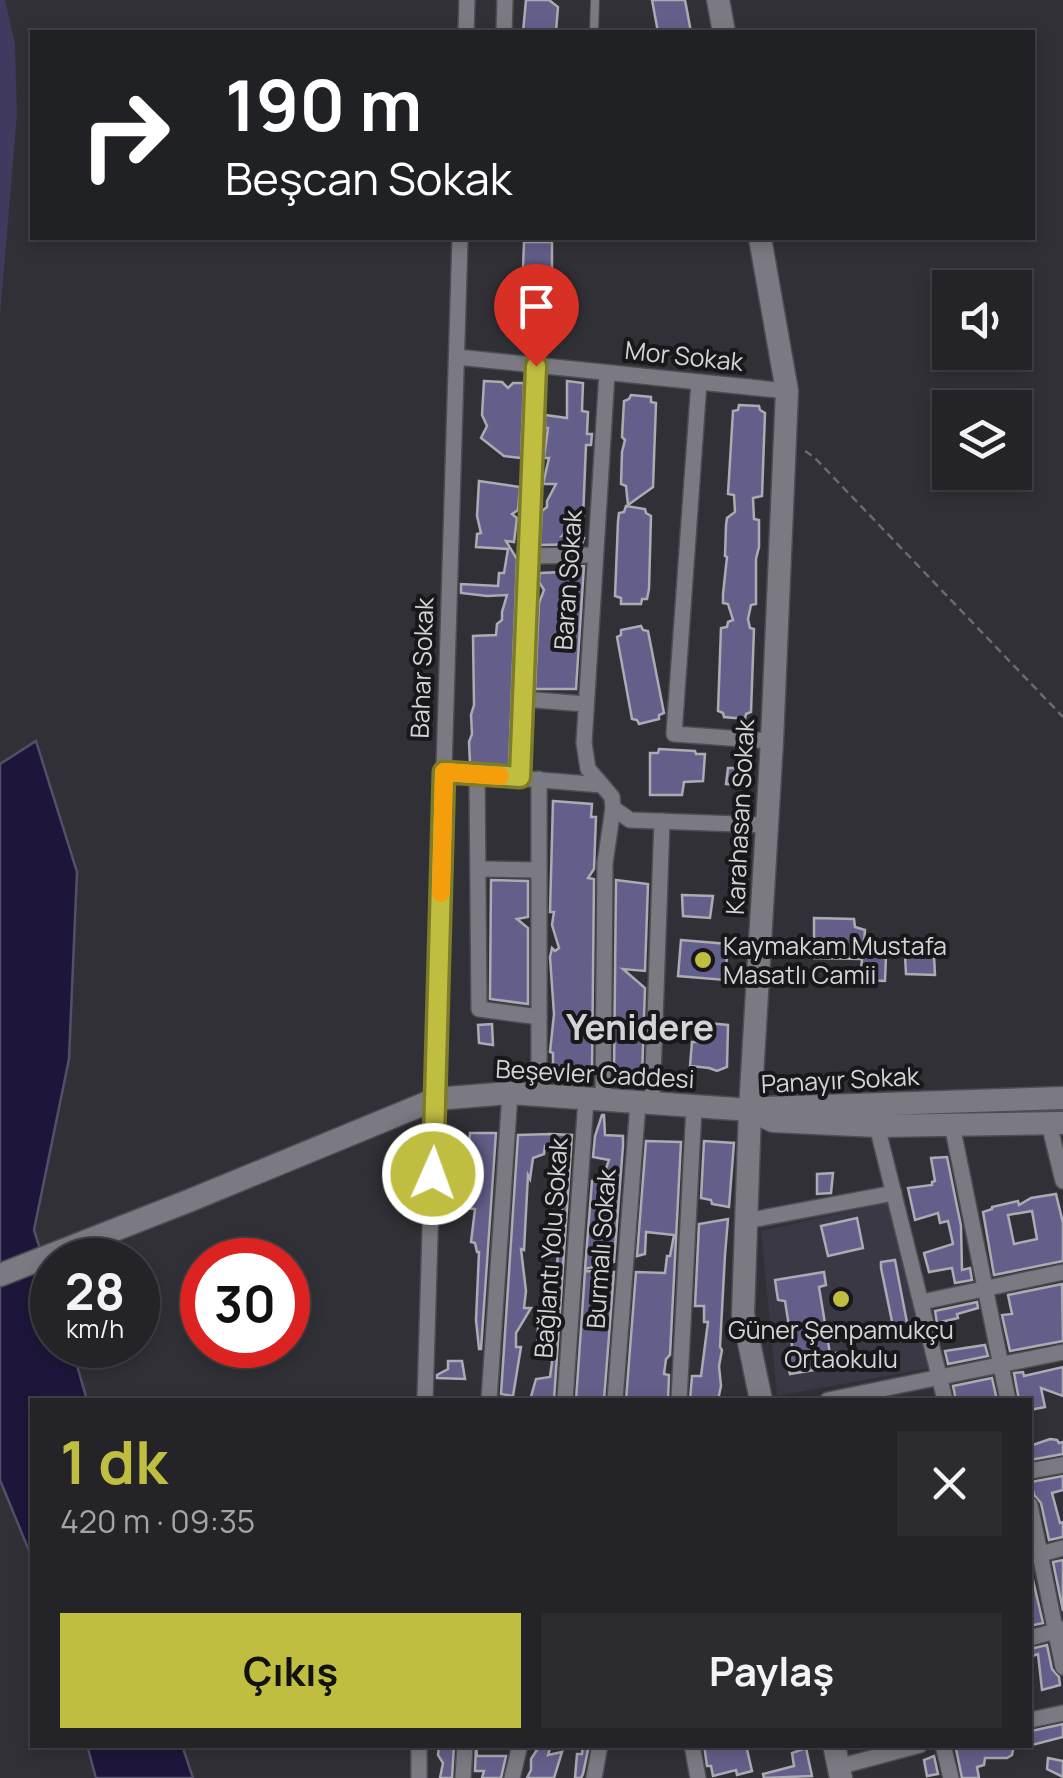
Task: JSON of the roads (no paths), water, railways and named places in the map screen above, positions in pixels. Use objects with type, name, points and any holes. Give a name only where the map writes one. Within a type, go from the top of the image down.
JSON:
[{"type":"street","points":[[466,30],[468,0]]},
{"type":"street","points":[[504,30],[505,0]]},
{"type":"street","points":[[718,0],[724,30]]},
{"type":"street","name":"Bahar Sokak","points":[[425,1398],[460,240]]},
{"type":"street","name":"Karahasan Sokak","points":[[760,240],[786,391],[743,1314],[761,1398]]},
{"type":"street","name":"Mor Sokak","points":[[456,357],[786,391]]},
{"type":"street","points":[[520,777],[536,366]]},
{"type":"street","name":"Baran Sokak","points":[[607,373],[584,743],[588,769],[612,797],[613,808]]},
{"type":"street","points":[[699,382],[674,734],[772,741]]},
{"type":"street","points":[[529,556],[595,554]]},
{"type":"street","points":[[523,699],[585,704]]},
{"type":"street","points":[[444,772],[602,786]]},
{"type":"street","points":[[477,774],[478,1009],[539,1017]]},
{"type":"street","points":[[539,778],[540,1095]]},
{"type":"street","points":[[613,808],[630,820],[768,825]]},
{"type":"street","name":"Bağlantı Yolu Sokak","points":[[565,1398],[595,1099],[605,863],[613,808]]},
{"type":"street","name":"Burmalı Sokak","points":[[615,1398],[645,1103],[662,821]]},
{"type":"street","points":[[478,868],[539,870]]},
{"type":"street","points":[[489,1398],[510,1093]]},
{"type":"street","name":"Beşevler Caddesi","points":[[0,1274],[192,1200],[436,1098],[510,1093],[750,1110]]},
{"type":"street","name":"Panayır Sokak","points":[[750,1110],[1063,1098]]},
{"type":"street","points":[[678,1398],[694,1107]]},
{"type":"street","name":"Panayır Sokak","points":[[750,1110],[774,1121],[878,1126],[1056,1124]]},
{"type":"street","points":[[1056,1124],[1063,1181]]},
{"type":"street","points":[[952,1125],[1008,1398]]},
{"type":"street","points":[[878,1126],[944,1398]]},
{"type":"street","points":[[746,1222],[894,1193]]},
{"type":"street","points":[[922,1302],[1063,1272]]},
{"type":"street","points":[[865,1396],[1063,1352]]},
{"type":"street","points":[[1032,1472],[1063,1465]]},
{"type":"street","points":[[1032,1525],[1035,1555],[1060,1630],[1063,1666]]},
{"type":"street","points":[[1035,1555],[1063,1548]]},
{"type":"street","points":[[1032,1637],[1060,1630]]},
{"type":"street","points":[[1032,1720],[1063,1712]]},
{"type":"street","points":[[418,1778],[419,1748]]},
{"type":"street","points":[[463,1778],[465,1748]]},
{"type":"street","points":[[512,1778],[519,1748]]},
{"type":"street","points":[[594,1778],[599,1748]]},
{"type":"street","points":[[693,1748],[698,1778]]},
{"type":"street","points":[[838,1763],[906,1748]]},
{"type":"street","points":[[944,1748],[951,1778]]},
{"type":"lane","points":[[594,30],[595,0]]},
{"type":"place","name":"Kaymakam Mustafa Masatlı Camii","points":[[703,960]]},
{"type":"place","name":"Güner Şenpamukçu Ortaokulu","points":[[841,1299]]},
{"type":"district","name":"Yenidere","points":[[640,1028]]}]
